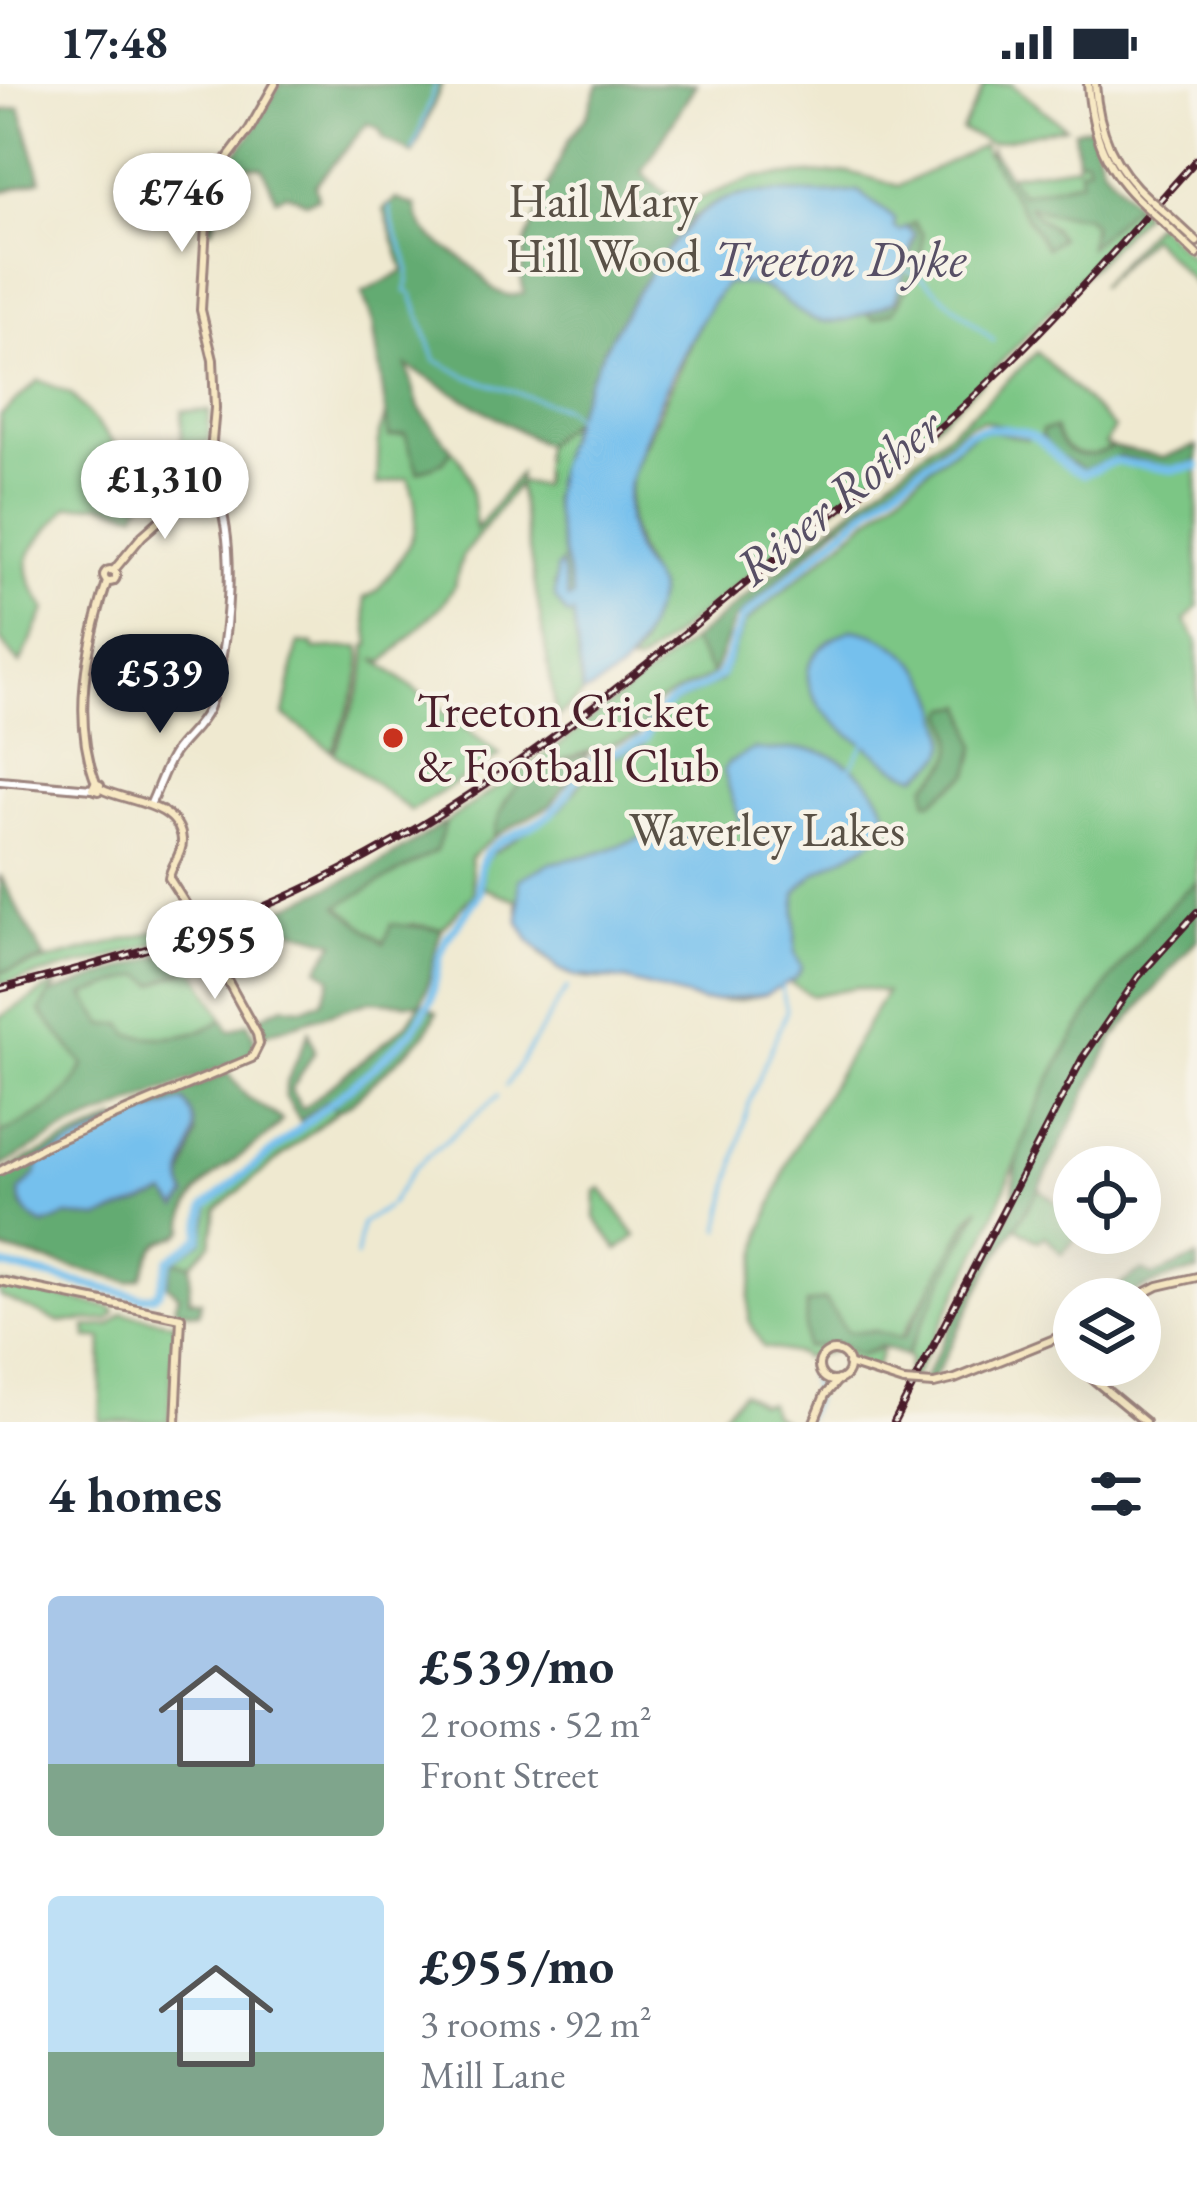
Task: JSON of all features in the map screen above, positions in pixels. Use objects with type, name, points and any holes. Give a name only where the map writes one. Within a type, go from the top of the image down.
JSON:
[{"type":"main road","points":[[0,1171],[46,1145],[256,1054],[259,1040],[170,878],[181,835],[151,803],[96,787],[89,762],[84,674],[107,582],[116,579],[114,571],[142,536],[204,478],[213,458],[213,360],[201,310],[207,208],[217,172],[249,130],[275,84]]},
{"type":"main road","points":[[1092,84],[1110,152],[1122,171],[1147,202],[1197,242]]},
{"type":"main road","points":[[1167,220],[1197,255]]},
{"type":"main road","points":[[1161,1285],[1197,1277]]},
{"type":"main road","points":[[0,1281],[181,1318],[176,1422]]},
{"type":"main road","points":[[825,1395],[819,1365],[829,1352],[842,1354],[860,1370],[904,1382],[934,1384],[1053,1340]]},
{"type":"main road","points":[[814,1422],[825,1395],[848,1364]]},
{"type":"main road","points":[[824,1377],[860,1370]]},
{"type":"main road","points":[[1102,1386],[1145,1422]]},
{"type":"street","points":[[151,803],[167,764],[197,728],[214,689],[226,606],[228,526],[220,498],[204,478]]},
{"type":"street","points":[[0,781],[96,787]]},
{"type":"green space","points":[[280,84],[442,84],[413,154],[384,139],[368,123],[315,185],[318,198],[306,202],[287,194],[276,198],[262,167],[231,164],[212,229],[208,229],[220,174],[252,133]]},
{"type":"green space","name":"Hail Mary Hill Wood","points":[[598,84],[696,84],[642,173],[693,218],[633,299],[604,349],[577,416],[544,445],[407,366],[419,408],[452,450],[443,462],[418,472],[405,434],[389,437],[373,322],[362,293],[404,271],[384,209],[396,199],[416,206],[430,235],[491,287],[510,295],[524,293],[521,277],[526,241],[568,140],[587,115]]},
{"type":"green space","points":[[985,84],[1011,84],[1065,127],[990,143],[962,130]]},
{"type":"green space","points":[[20,107],[41,180],[0,193],[0,111]]},
{"type":"green space","points":[[1090,127],[1102,165],[1135,204],[1089,247],[1093,224],[1085,216],[1053,214],[1030,206],[1060,238],[1046,248],[991,160],[991,150],[1021,194],[1081,180],[1080,169],[1089,166],[1086,158],[1077,159],[1074,131]]},
{"type":"green space","points":[[983,145],[987,155],[991,150],[991,160],[1046,247],[1053,228],[1039,222],[1029,206],[1053,214],[1085,216],[1093,224],[1090,246],[1135,204],[1143,214],[980,384],[908,448],[638,664],[630,664],[640,648],[658,588],[632,534],[632,473],[710,301],[726,284],[750,284],[773,290],[817,319],[843,320],[867,313],[874,318],[921,263],[915,223],[900,231],[893,227],[895,219],[858,191],[742,196],[722,200],[693,218],[680,206],[755,177],[849,172],[899,186]]},
{"type":"green space","points":[[1087,157],[1089,167],[1081,180],[1020,195],[1007,175],[1077,165],[1077,159]]},
{"type":"green space","points":[[914,223],[923,234],[921,263],[894,311],[874,319],[867,313],[895,300],[915,235],[906,227]]},
{"type":"green space","points":[[1155,223],[1197,263],[1197,287],[1150,237],[1099,287]]},
{"type":"green space","name":"Waverley Lakes","points":[[1037,352],[1114,428],[1105,444],[1112,447],[1089,456],[1069,450],[1057,438],[1042,436],[1056,454],[1084,470],[1120,456],[1173,468],[1197,462],[1197,607],[1185,621],[1197,641],[1197,882],[1122,964],[1067,1047],[984,1241],[913,1379],[906,1379],[910,1359],[906,1356],[976,1211],[901,1338],[875,1331],[847,1332],[825,1300],[839,1344],[860,1355],[883,1348],[875,1370],[857,1365],[839,1349],[803,1358],[763,1347],[749,1320],[763,1229],[792,1152],[886,992],[856,987],[812,996],[787,981],[767,993],[727,1001],[625,980],[578,977],[555,966],[536,947],[522,924],[517,900],[483,888],[482,867],[490,855],[561,809],[597,761],[643,746],[663,709],[721,681],[745,623],[933,465],[977,432],[1027,439],[1026,432],[982,420],[967,425],[837,527],[836,522],[979,407]]},
{"type":"green space","points":[[591,378],[569,426],[552,499],[573,597],[568,600],[561,564],[554,585],[573,613],[583,694],[557,718],[518,484],[462,557],[454,587],[441,606],[384,662],[375,659],[500,755],[411,811],[334,753],[361,686],[366,646],[370,645],[364,598],[376,591],[403,555],[416,520],[408,478],[377,485],[379,434],[388,408],[389,436],[404,433],[443,462],[452,450],[459,458],[471,487],[476,530],[519,474],[519,482],[541,486],[544,445],[576,392]]},
{"type":"green space","points":[[39,380],[71,394],[151,486],[136,513],[101,504],[68,507],[36,544],[27,565],[46,609],[20,664],[0,640],[0,416]]},
{"type":"green space","points":[[182,411],[209,411],[209,443],[181,443]]},
{"type":"green space","points":[[1055,428],[1064,446],[1078,454],[1112,447],[1163,457],[1197,446],[1197,462],[1173,468],[1120,456],[1084,470],[1056,454],[1041,435],[1042,430]]},
{"type":"green space","points":[[836,522],[837,527],[734,620],[713,675],[691,641]]},
{"type":"green space","points":[[691,641],[713,675],[656,703],[638,736],[569,757],[529,778],[501,812],[494,837],[470,858],[474,893],[442,929],[411,924],[384,944],[337,906],[435,851],[446,822],[558,746]]},
{"type":"green space","points":[[298,643],[313,644],[314,649],[360,647],[361,670],[332,751],[284,715]]},
{"type":"green space","points":[[965,705],[976,746],[969,774],[927,801],[926,785],[952,754],[946,714],[949,708]]},
{"type":"green space","points":[[589,753],[551,805],[494,837],[506,802],[526,779]]},
{"type":"green space","points":[[446,822],[436,851],[338,906],[384,943],[391,924],[442,929],[421,1003],[437,1012],[426,1034],[349,1105],[337,1111],[327,1100],[300,1121],[285,1096],[286,1084],[309,1032],[315,1051],[291,1090],[302,1109],[407,1024],[420,1004],[370,1001],[262,1035],[254,1020],[283,1006],[304,1008],[322,1001],[331,978],[318,968],[335,942],[289,929],[254,936],[248,924],[372,868]]},
{"type":"green space","points":[[0,875],[45,959],[0,973]]},
{"type":"green space","points":[[1197,882],[1197,939],[1113,1039],[1060,1146],[1053,1146],[1053,1161],[1039,1189],[988,1272],[933,1380],[923,1380],[1014,1204],[1016,1170],[1028,1128],[1050,1081],[1108,984],[1171,906]]},
{"type":"green space","points":[[176,926],[179,931],[191,927],[193,932],[0,984],[0,973]]},
{"type":"green space","points":[[198,942],[203,949],[190,957],[194,967],[155,984],[142,975],[84,995],[104,1025],[123,1024],[129,1034],[179,1036],[202,1031],[223,1019],[230,1031],[247,1023],[254,1049],[243,1059],[64,1131],[0,1167],[0,1134],[60,1099],[84,1065],[40,1011],[50,994]]},
{"type":"green space","points":[[194,967],[223,1019],[182,1035],[149,1038],[118,1032],[100,1019],[84,994],[143,974],[155,984]]},
{"type":"green space","points":[[57,983],[41,1011],[84,1064],[60,1099],[0,1134],[0,1017]]},
{"type":"green space","points":[[228,1073],[246,1096],[282,1120],[195,1196],[185,1229],[156,1246],[141,1278],[129,1282],[0,1249],[0,1176],[117,1119],[118,1123],[44,1167],[24,1191],[21,1203],[44,1225],[66,1216],[100,1218],[167,1194],[175,1205],[196,1135],[184,1101],[138,1115],[141,1109]]},
{"type":"green space","points":[[332,1105],[337,1111],[217,1209],[211,1243],[191,1264],[173,1261],[203,1241],[210,1206]]},
{"type":"green space","points":[[601,1188],[636,1236],[618,1250],[595,1218],[596,1191]]},
{"type":"green space","points":[[1039,1189],[1053,1200],[1053,1244],[1046,1236],[1038,1241],[1015,1226]]},
{"type":"green space","points":[[980,1207],[906,1356],[880,1346],[860,1355],[839,1344],[805,1347],[806,1304],[825,1300],[847,1332],[906,1335]]},
{"type":"green space","points":[[1197,1257],[1197,1272],[1161,1281],[1130,1278],[1142,1270],[1153,1276]]},
{"type":"green space","points":[[173,1261],[191,1264],[189,1299],[201,1301],[199,1313],[175,1306],[179,1295],[167,1285]]},
{"type":"green space","points":[[0,1284],[115,1312],[108,1320],[58,1322],[0,1296]]},
{"type":"green space","points":[[123,1313],[175,1323],[169,1422],[100,1422],[102,1338],[87,1338],[86,1327],[110,1325]]},
{"type":"green space","points":[[743,1392],[759,1403],[769,1403],[772,1414],[784,1422],[730,1422],[723,1413]]},
{"type":"water","name":"Treeton Dyke","points":[[858,191],[895,219],[894,228],[906,227],[915,234],[895,301],[850,319],[826,322],[803,314],[762,287],[726,284],[713,300],[666,388],[630,481],[629,526],[638,557],[657,587],[656,604],[628,663],[583,694],[573,614],[567,615],[555,598],[556,569],[561,564],[568,599],[573,597],[553,498],[570,426],[613,333],[668,249],[696,218],[721,201],[754,193]]},
{"type":"water","points":[[852,629],[898,647],[931,684],[947,746],[917,776],[895,767],[844,730],[816,701],[809,686],[814,656]]},
{"type":"water","points":[[754,749],[812,750],[852,767],[873,788],[889,826],[817,873],[796,894],[795,953],[802,968],[796,978],[764,995],[703,1002],[625,980],[575,976],[559,969],[530,941],[519,922],[519,879],[551,863],[599,853],[658,831],[744,847],[748,840],[724,770]]},
{"type":"water","points":[[184,1101],[195,1127],[184,1172],[187,1196],[178,1208],[166,1194],[100,1218],[66,1216],[44,1225],[26,1212],[20,1191],[36,1174],[40,1160],[138,1115]]},
{"type":"waterway","points":[[413,150],[436,84]]},
{"type":"waterway","points":[[390,207],[408,266],[406,291],[412,294],[435,360],[468,377],[563,408],[575,418]]},
{"type":"waterway","points":[[904,269],[921,277],[994,341]]},
{"type":"waterway","name":"River Rother","points":[[0,1265],[154,1296],[169,1260],[200,1238],[205,1207],[413,1030],[431,1000],[447,938],[480,893],[484,857],[493,847],[546,817],[593,761],[645,739],[667,705],[720,676],[742,619],[887,493],[967,433],[996,428],[1028,434],[1084,474],[1114,461],[1172,470],[1197,466]]},
{"type":"waterway","points":[[850,768],[864,744]]},
{"type":"waterway","points":[[720,1230],[748,1105],[787,1010],[781,986]]},
{"type":"waterway","points":[[506,1086],[567,988]]},
{"type":"waterway","points":[[356,1257],[362,1223],[390,1205],[414,1168],[498,1096]]},
{"type":"waterway","points":[[804,1422],[814,1400],[809,1372]]},
{"type":"railway","points":[[0,989],[162,944],[279,900],[376,852],[542,745],[953,416],[1048,323],[1197,159]]},
{"type":"railway","points":[[894,1422],[1082,1059],[1138,977],[1197,912]]},
{"type":"place","name":"Treeton Cricket & Football Club","points":[[393,738]]}]
